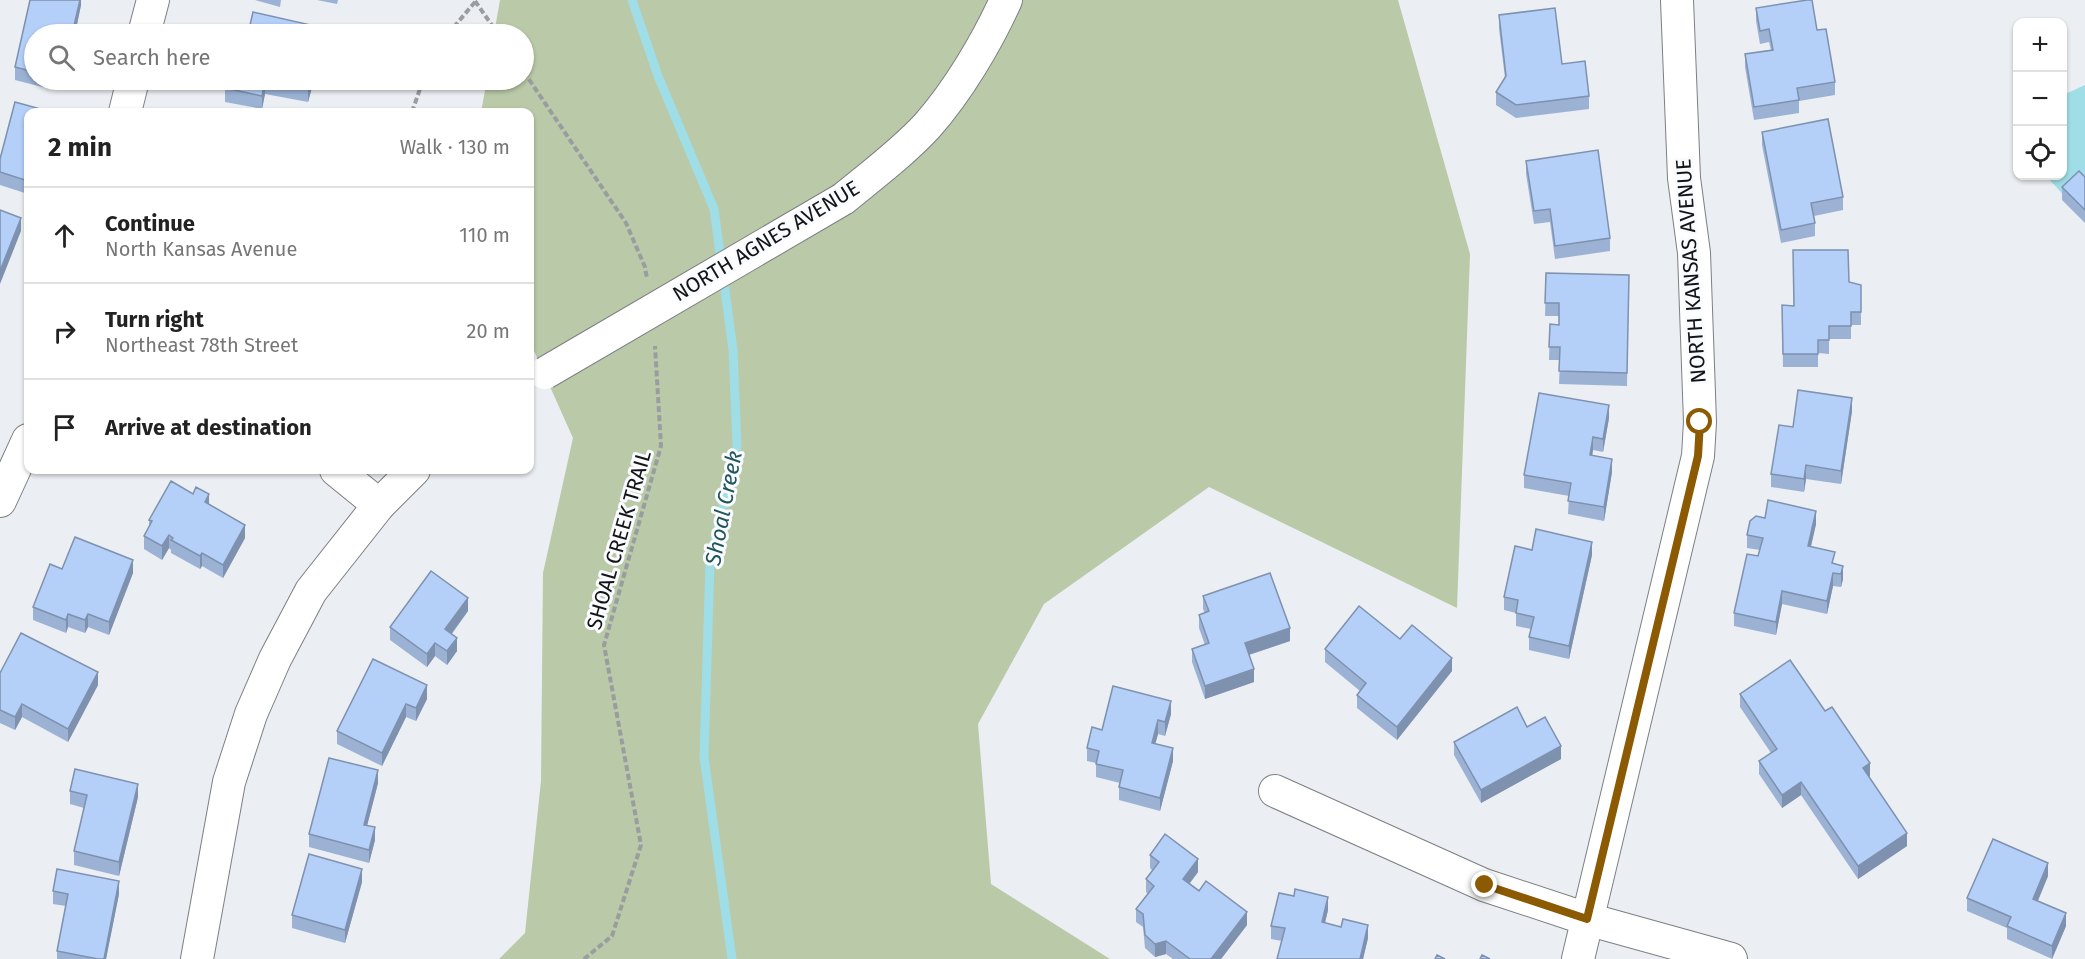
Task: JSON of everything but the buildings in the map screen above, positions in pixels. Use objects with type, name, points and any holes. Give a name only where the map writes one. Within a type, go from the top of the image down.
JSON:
[{"type":"street","points":[[147,24],[153,0]]},
{"type":"street","name":"NORTH AGNES AVENUE","points":[[537,378],[843,199],[897,154],[927,125],[991,34],[1006,0]]},
{"type":"street","name":"NORTH KANSAS AVENUE","points":[[1578,959],[1698,456],[1700,422],[1694,253],[1684,178],[1677,0]]},
{"type":"street","points":[[126,108],[130,90]]},
{"type":"street","points":[[0,501],[24,449]]},
{"type":"street","points":[[341,474],[379,505]]},
{"type":"street","points":[[197,959],[229,782],[251,714],[274,659],[311,591],[379,505],[410,474]]},
{"type":"street","points":[[1275,791],[1485,885],[1587,919],[1731,959]]},
{"type":"path","points":[[456,24],[475,1],[491,24]]},
{"type":"path","points":[[534,87],[626,223],[645,267],[648,290]]},
{"type":"path","points":[[413,108],[420,90]]},
{"type":"path","name":"SHOAL CREEK TRAIL","points":[[584,959],[612,936],[641,845],[604,645],[661,446],[654,336]]},
{"type":"green space","points":[[500,0],[1398,0],[1470,254],[1457,608],[1209,487],[1044,604],[978,724],[991,884],[1110,959],[499,959],[525,933],[541,781],[543,573],[573,438],[534,351],[534,108],[482,108],[485,90],[534,90],[534,24],[496,24]]},
{"type":"water","points":[[2085,85],[2085,218],[2050,180],[2067,180],[2067,93]]},
{"type":"waterway","name":"Shoal Creek","points":[[632,0],[658,76],[714,209],[733,350],[737,446],[710,562],[704,757],[732,959]]},
{"type":"route","points":[[1485,885],[1587,919],[1698,456],[1700,422]]}]
